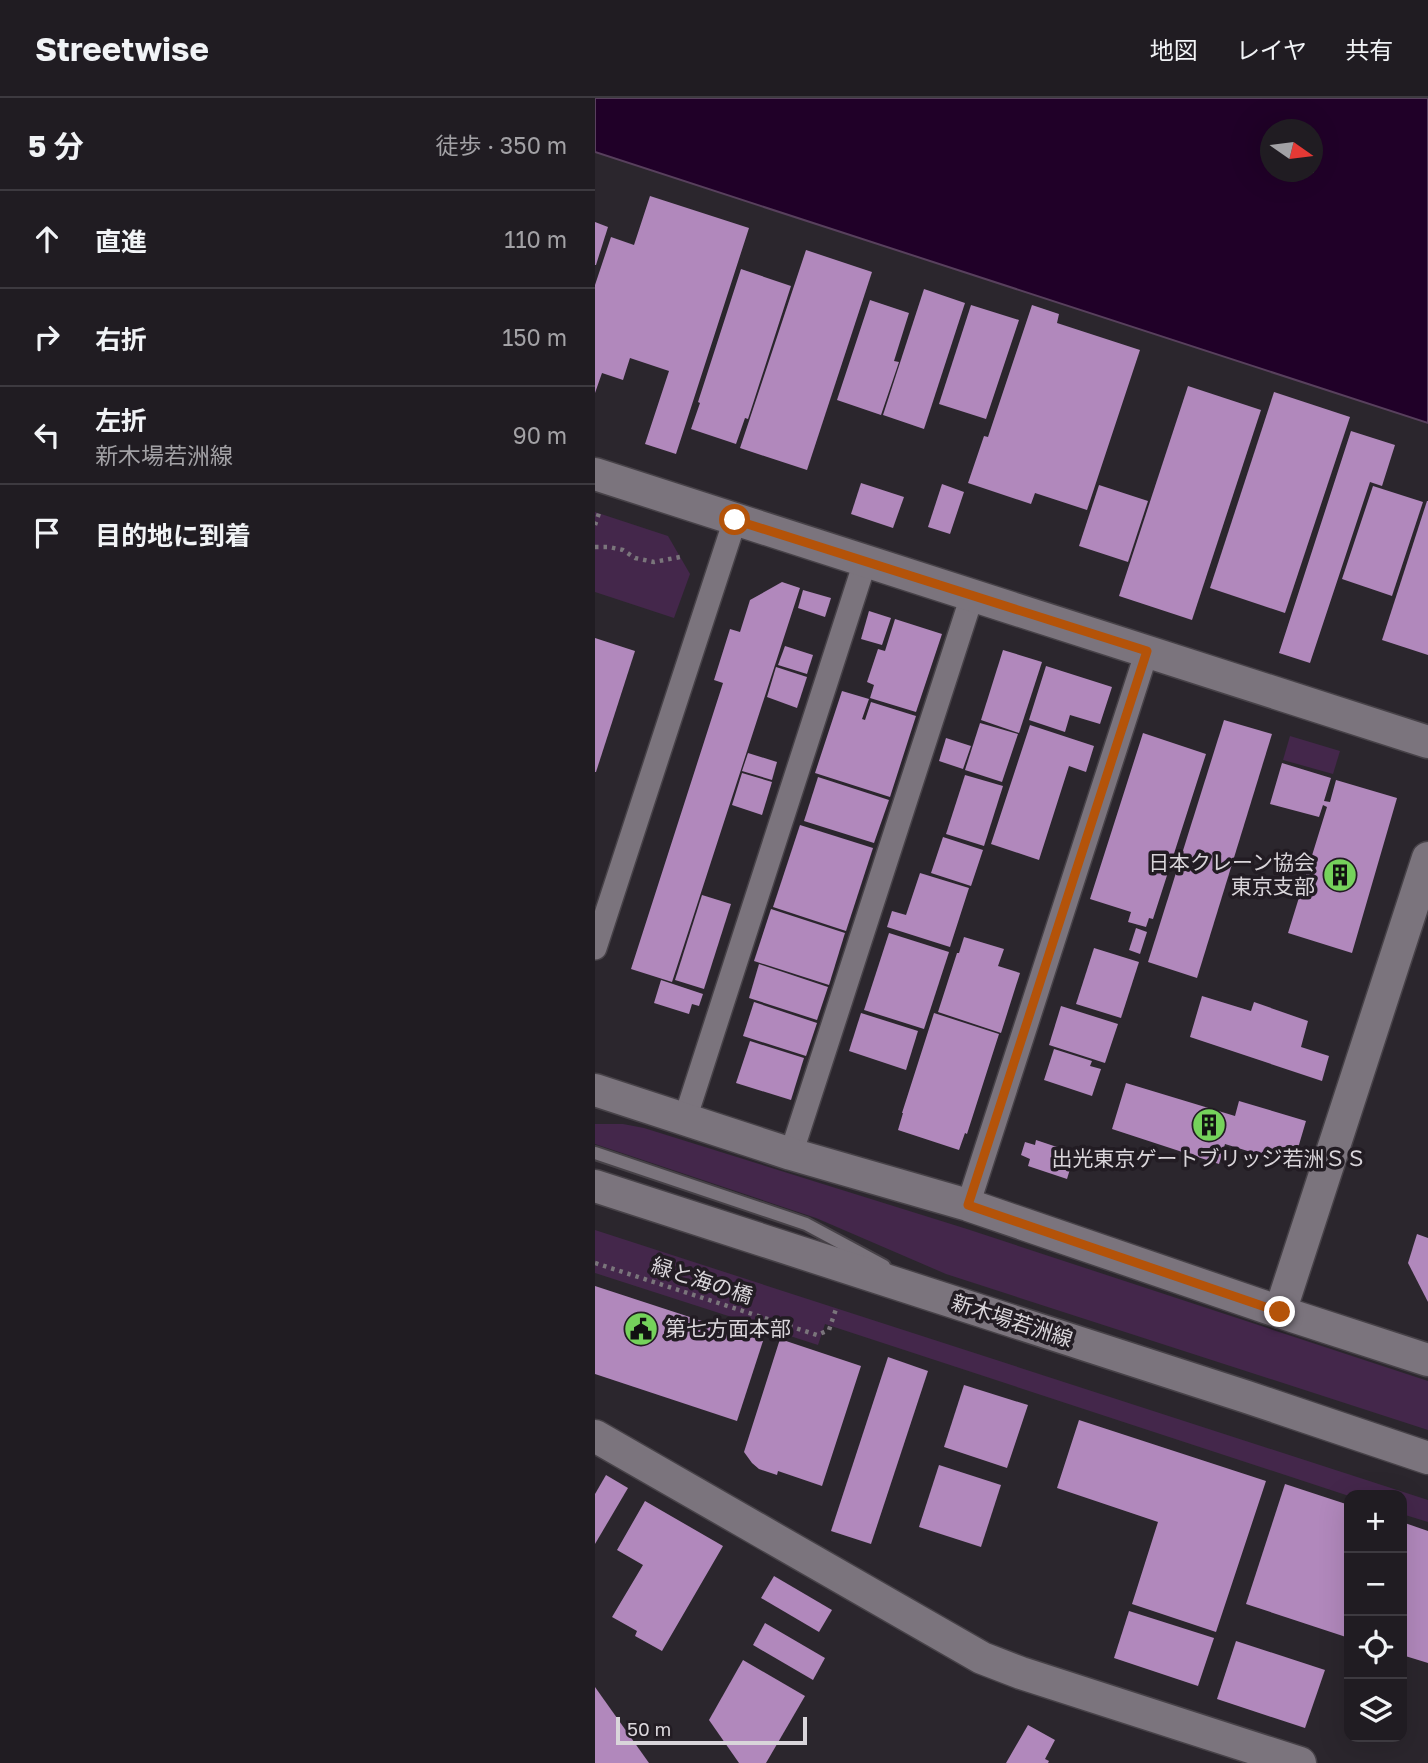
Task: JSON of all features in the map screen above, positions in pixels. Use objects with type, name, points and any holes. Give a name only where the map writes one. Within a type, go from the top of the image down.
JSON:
[{"type":"street","points":[[595,474],[1428,742]]},
{"type":"street","points":[[595,948],[735,520]]},
{"type":"street","points":[[685,1119],[865,562]]},
{"type":"street","points":[[791,1154],[972,596]]},
{"type":"street","points":[[968,1205],[1147,651]]},
{"type":"street","points":[[1280,1312],[1428,858]]},
{"type":"street","points":[[595,1090],[791,1154],[968,1205],[1428,1360]]},
{"type":"street","name":"新木場若洲線","points":[[595,1186],[1428,1458]]},
{"type":"street","points":[[595,1436],[982,1658],[1300,1763]]},
{"type":"lane","points":[[595,1153],[806,1224],[945,1299]]},
{"type":"path","points":[[595,525],[599,513]]},
{"type":"path","points":[[595,547],[609,547],[635,558],[654,562],[680,557]]},
{"type":"path","name":"緑と海の橋","points":[[595,1263],[817,1335],[829,1330],[837,1306]]},
{"type":"shaded area","points":[[595,98],[1428,98],[1428,423],[595,152]]},
{"type":"shaded area","points":[[595,512],[668,536],[690,574],[674,618],[595,592]]},
{"type":"shaded area","points":[[1290,736],[1340,751],[1333,774],[1283,760]]},
{"type":"shaded area","points":[[595,1124],[623,1124],[644,1128],[967,1229],[1428,1381],[1428,1430],[946,1274],[816,1218],[595,1144]]},
{"type":"shaded area","points":[[595,1230],[1397,1490],[1344,1490],[1344,1494],[825,1324],[818,1345],[595,1273]]},
{"type":"shaded area","points":[[1407,1493],[1428,1500],[1428,1522],[1407,1516]]},
{"type":"building","points":[[650,196],[749,228],[676,454],[645,444],[669,371],[630,358],[623,380],[602,373],[595,393],[595,285],[611,237],[634,245]]},
{"type":"building","points":[[595,222],[608,227],[596,265],[595,265]]},
{"type":"building","points":[[806,250],[872,272],[807,470],[740,448]]},
{"type":"building","points":[[741,269],[791,286],[748,419],[745,418],[736,444],[691,429]]},
{"type":"building","points":[[924,289],[965,303],[924,429],[883,415]]},
{"type":"building","points":[[870,300],[909,313],[894,361],[899,362],[881,415],[837,400]]},
{"type":"building","points":[[971,305],[1019,320],[986,419],[939,404]]},
{"type":"building","points":[[1032,305],[1059,314],[1057,323],[1140,350],[1087,510],[1035,493],[1031,504],[968,483],[984,436],[988,437]]},
{"type":"building","points":[[1188,386],[1261,410],[1192,620],[1119,596]]},
{"type":"building","points":[[1274,392],[1350,417],[1285,613],[1210,588]]},
{"type":"building","points":[[1351,431],[1395,445],[1382,486],[1370,482],[1310,663],[1279,653]]},
{"type":"building","points":[[861,483],[904,497],[893,528],[851,514]]},
{"type":"building","points":[[942,484],[964,492],[950,534],[928,527]]},
{"type":"building","points":[[1099,485],[1148,501],[1128,562],[1079,546]]},
{"type":"building","points":[[1373,486],[1423,502],[1392,596],[1342,579]]},
{"type":"building","points":[[1428,501],[1428,655],[1382,640]]},
{"type":"building","points":[[782,582],[800,588],[672,982],[631,969],[723,683],[714,680],[730,629],[740,632],[750,600]]},
{"type":"building","points":[[803,590],[831,598],[825,617],[798,608]]},
{"type":"building","points":[[869,611],[891,618],[882,645],[861,639]]},
{"type":"building","points":[[895,619],[942,634],[916,712],[870,698],[874,685],[867,682],[878,649],[885,651]]},
{"type":"building","points":[[595,638],[635,651],[596,772],[595,772]]},
{"type":"building","points":[[785,646],[813,655],[807,674],[778,665]]},
{"type":"building","points":[[1003,650],[1042,662],[1019,733],[981,720]]},
{"type":"building","points":[[1046,666],[1112,687],[1100,724],[1070,715],[1065,732],[1029,720]]},
{"type":"building","points":[[776,667],[807,677],[797,708],[767,697]]},
{"type":"building","points":[[842,691],[869,699],[862,719],[865,720],[871,702],[916,716],[890,797],[815,773]]},
{"type":"building","points":[[1224,720],[1272,734],[1197,978],[1148,962]]},
{"type":"building","points":[[980,723],[1018,734],[1002,782],[965,770]]},
{"type":"building","points":[[1030,725],[1094,746],[1086,772],[1069,766],[1039,860],[991,844]]},
{"type":"building","points":[[1143,733],[1206,754],[1153,919],[1149,918],[1146,927],[1128,922],[1131,912],[1090,899]]},
{"type":"building","points":[[946,738],[971,746],[963,769],[939,761]]},
{"type":"building","points":[[748,753],[777,762],[772,780],[742,771]]},
{"type":"building","name":"日本クレーン協会 東京支部","points":[[1282,763],[1331,778],[1324,801],[1330,802],[1336,780],[1397,798],[1352,953],[1288,933],[1327,807],[1323,805],[1319,817],[1270,804]]},
{"type":"building","points":[[742,773],[772,782],[762,815],[732,805]]},
{"type":"building","points":[[965,775],[1003,786],[984,846],[946,834]]},
{"type":"building","points":[[818,777],[889,800],[874,843],[804,821]]},
{"type":"building","points":[[800,825],[873,848],[846,931],[773,907]]},
{"type":"building","points":[[943,837],[983,850],[971,886],[931,873]]},
{"type":"building","points":[[920,873],[969,888],[950,947],[887,927],[892,911],[906,915]]},
{"type":"building","points":[[702,895],[731,904],[704,989],[675,980]]},
{"type":"building","points":[[771,909],[845,933],[829,985],[754,961]]},
{"type":"building","points":[[1136,928],[1147,932],[1140,954],[1129,950]]},
{"type":"building","points":[[889,933],[949,952],[924,1029],[864,1010]]},
{"type":"building","points":[[964,937],[1004,949],[998,966],[1020,973],[1001,1033],[938,1012]]},
{"type":"building","points":[[1094,948],[1139,962],[1121,1018],[1076,1004]]},
{"type":"building","points":[[759,964],[828,987],[817,1020],[749,998]]},
{"type":"building","points":[[661,980],[703,994],[699,1006],[692,1004],[689,1014],[654,1003]]},
{"type":"building","points":[[1202,996],[1251,1011],[1254,1002],[1308,1021],[1301,1047],[1329,1056],[1322,1081],[1190,1037]]},
{"type":"building","points":[[754,1002],[817,1023],[806,1056],[743,1036]]},
{"type":"building","points":[[1061,1006],[1118,1024],[1105,1063],[1049,1045]]},
{"type":"building","points":[[861,1013],[918,1031],[906,1070],[849,1051]]},
{"type":"building","points":[[934,1013],[999,1034],[967,1134],[965,1133],[959,1150],[898,1130]]},
{"type":"building","points":[[750,1041],[804,1058],[791,1100],[736,1083]]},
{"type":"building","points":[[1054,1049],[1092,1061],[1090,1066],[1101,1069],[1092,1096],[1044,1080]]},
{"type":"building","name":"出光東京ゲートブリッジ若洲ＳＳ","points":[[1126,1083],[1235,1116],[1239,1101],[1306,1121],[1293,1165],[1225,1144],[1219,1164],[1112,1129]]},
{"type":"building","points":[[1036,1140],[1075,1153],[1067,1179],[1028,1166],[1030,1159],[1021,1155],[1025,1142],[1035,1145]]},
{"type":"building","points":[[1417,1234],[1428,1238],[1428,1302],[1408,1263]]},
{"type":"building","points":[[595,1286],[763,1341],[737,1421],[595,1374]]},
{"type":"building","points":[[780,1339],[861,1366],[822,1486],[778,1471],[777,1475],[759,1469],[744,1452]]},
{"type":"building","points":[[888,1357],[928,1371],[871,1544],[831,1531]]},
{"type":"building","points":[[964,1385],[1028,1405],[1007,1468],[944,1447]]},
{"type":"building","points":[[1079,1420],[1266,1481],[1216,1632],[1132,1604],[1158,1522],[1057,1488]]},
{"type":"building","points":[[939,1465],[1001,1485],[981,1547],[919,1527]]},
{"type":"building","points":[[606,1475],[628,1488],[595,1544],[595,1494]]},
{"type":"building","points":[[1285,1484],[1344,1503],[1344,1636],[1246,1604]]},
{"type":"building","points":[[645,1501],[723,1546],[662,1651],[635,1636],[637,1631],[612,1617],[643,1565],[617,1550]]},
{"type":"building","points":[[1407,1524],[1428,1531],[1428,1663],[1407,1657]]},
{"type":"building","points":[[774,1576],[832,1610],[819,1632],[761,1598]]},
{"type":"building","points":[[1129,1611],[1214,1638],[1198,1686],[1114,1658]]},
{"type":"building","points":[[765,1623],[825,1658],[813,1680],[753,1645]]},
{"type":"building","points":[[1236,1641],[1325,1670],[1305,1728],[1217,1699]]},
{"type":"building","points":[[743,1660],[805,1696],[766,1763],[739,1763],[709,1720]]},
{"type":"building","points":[[595,1687],[649,1763],[595,1763]]},
{"type":"building","points":[[1028,1725],[1055,1740],[1045,1759],[1048,1763],[1006,1763]]},
{"type":"place","name":"日本クレーン協会 東京支部","points":[[1340,875]]},
{"type":"place","name":"出光東京ゲートブリッジ若洲ＳＳ","points":[[1209,1125]]},
{"type":"place","name":"第七方面本部","points":[[641,1329]]},
{"type":"route","points":[[735,520],[1147,651],[968,1205],[1280,1312]]}]
